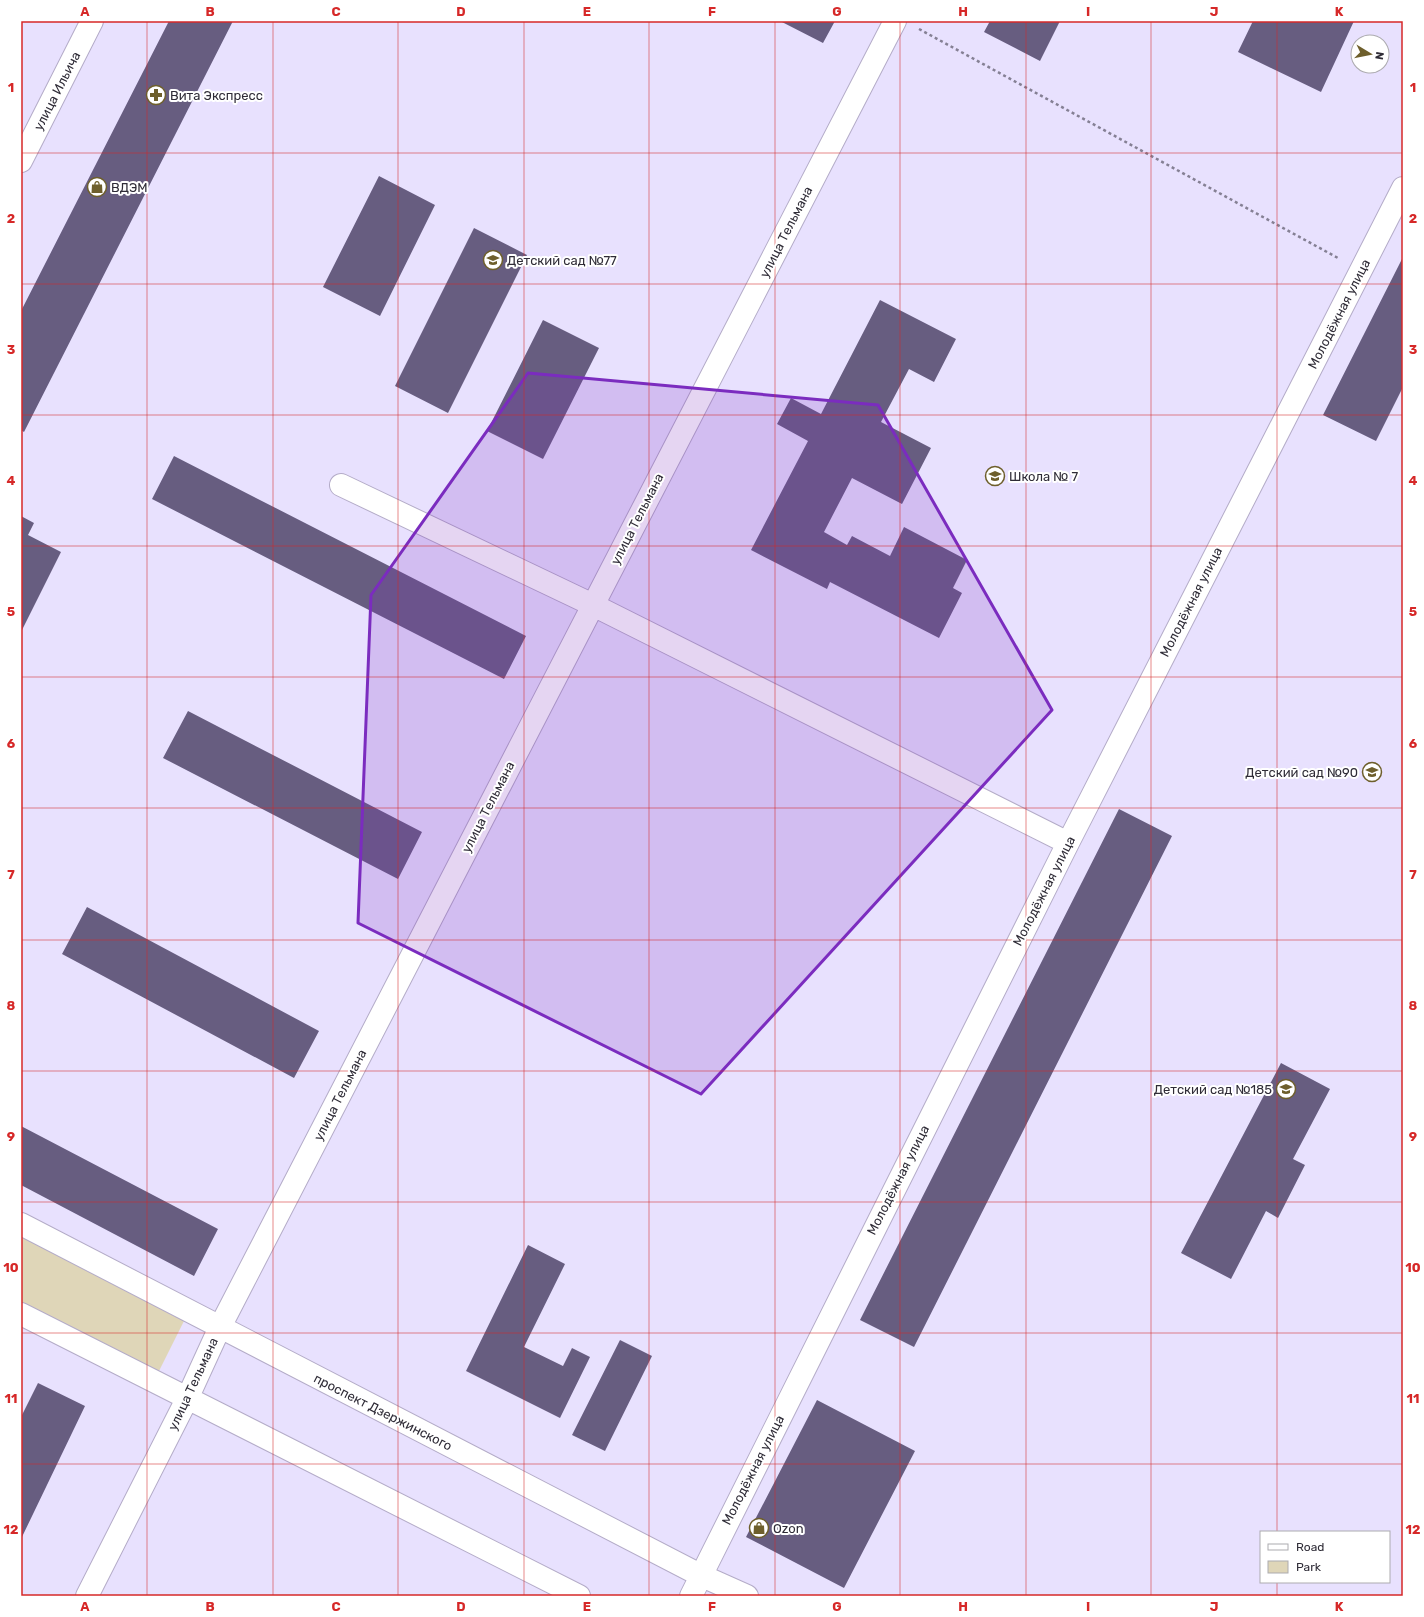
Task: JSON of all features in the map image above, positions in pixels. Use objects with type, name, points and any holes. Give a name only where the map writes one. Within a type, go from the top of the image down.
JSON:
[{"type":"street","name":"улица Ильича","points":[[21,161],[92,21]]},
{"type":"street","name":"улица Тельмана","points":[[87,1596],[187,1399],[220,1327],[895,21]]},
{"type":"street","name":"Молодёжная улица","points":[[691,1596],[700,1575],[1068,843],[1403,188]]},
{"type":"street","points":[[341,485],[592,605],[1068,843]]},
{"type":"street","name":"проспект Дзержинского","points":[[21,1224],[700,1575],[746,1596]]},
{"type":"street","points":[[21,1314],[579,1596]]},
{"type":"path","points":[[919,29],[1361,270]]},
{"type":"highlighted area","points":[[528,373],[878,405],[1052,710],[701,1094],[358,923],[371,595]]},
{"type":"green space","points":[[21,1236],[185,1319],[156,1377],[21,1304]]},
{"type":"building","points":[[169,21],[233,21],[24,432],[21,430],[21,311]]},
{"type":"building","points":[[780,21],[835,21],[823,43]]},
{"type":"building","points":[[990,21],[1060,21],[1040,61],[984,32]]},
{"type":"building","points":[[1253,21],[1354,21],[1321,92],[1238,52]]},
{"type":"building","points":[[379,176],[435,205],[380,316],[323,287]]},
{"type":"building","points":[[474,228],[527,255],[448,413],[395,386]]},
{"type":"building","points":[[1403,257],[1403,387],[1376,441],[1323,415]]},
{"type":"building","points":[[880,300],[956,339],[934,382],[909,369],[881,422],[931,448],[902,504],[852,478],[824,532],[847,545],[852,536],[890,556],[904,527],[967,560],[953,588],[962,593],[939,638],[830,582],[827,589],[751,550],[808,441],[777,424],[791,398],[821,414]]},
{"type":"building","points":[[543,320],[599,348],[543,459],[487,431]]},
{"type":"building","points":[[174,456],[526,636],[504,679],[152,499]]},
{"type":"building","points":[[21,516],[34,523],[28,535],[61,552],[21,632]]},
{"type":"building","points":[[188,711],[422,832],[398,879],[163,758]]},
{"type":"building","points":[[1119,809],[1172,836],[914,1347],[860,1320]]},
{"type":"building","points":[[87,907],[319,1031],[294,1078],[62,954]]},
{"type":"building","points":[[1281,1063],[1330,1089],[1293,1159],[1305,1165],[1278,1218],[1266,1211],[1231,1279],[1181,1253]]},
{"type":"building","points":[[21,1126],[218,1229],[194,1276],[21,1185]]},
{"type":"building","points":[[528,1245],[565,1264],[524,1347],[563,1366],[572,1348],[590,1357],[560,1418],[466,1371]]},
{"type":"building","points":[[620,1340],[652,1356],[605,1451],[572,1435]]},
{"type":"building","points":[[38,1383],[85,1406],[21,1539],[21,1417]]},
{"type":"building","points":[[817,1400],[915,1451],[844,1588],[746,1537]]},
{"type":"place","name":"Вита Экспресс","points":[[156,95]]},
{"type":"place","name":"ВДЭМ","points":[[97,187]]},
{"type":"place","name":"Детский сад №77","points":[[493,260]]},
{"type":"place","name":"Школа № 7","points":[[995,476]]},
{"type":"place","name":"Детский сад №90","points":[[1372,772]]},
{"type":"place","name":"Детский сад №185","points":[[1286,1089]]},
{"type":"place","name":"Ozon","points":[[759,1528]]}]
